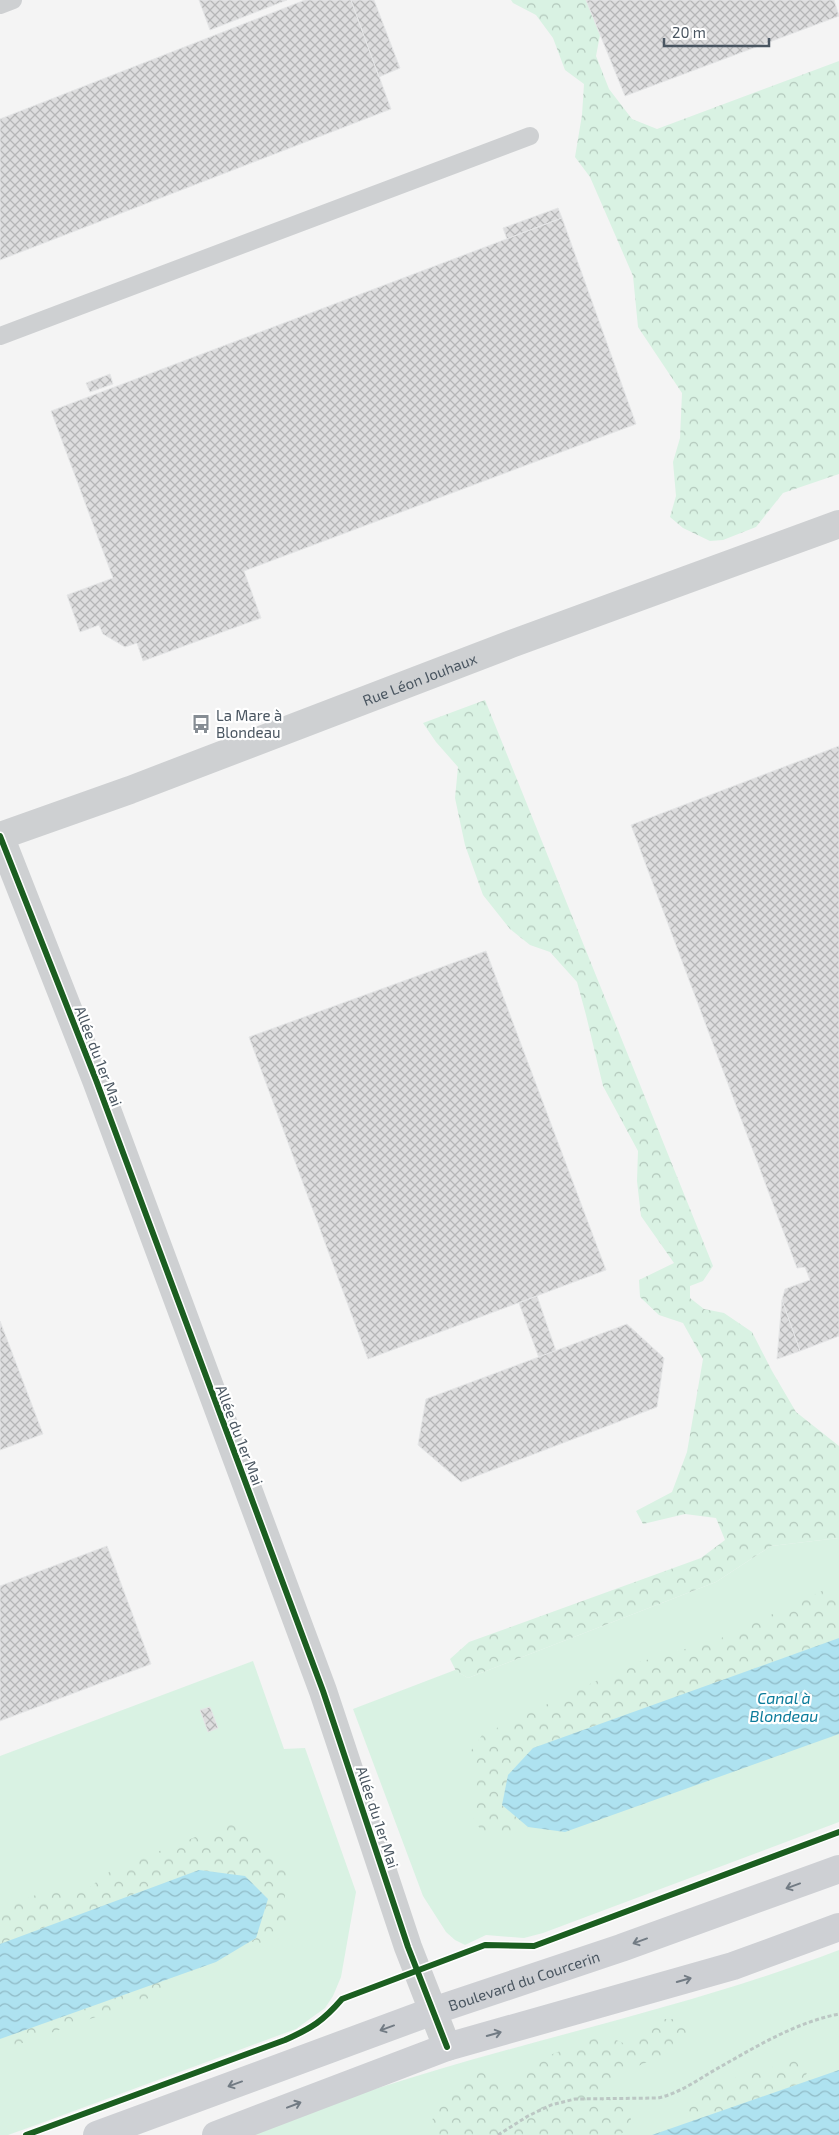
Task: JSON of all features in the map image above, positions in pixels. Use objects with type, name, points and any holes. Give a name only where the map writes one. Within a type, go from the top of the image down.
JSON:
[{"type":"main road","name":"Boulevard du Courcerin","points":[[97,2135],[433,2011],[621,1948],[839,1869]]},
{"type":"main road","points":[[216,2135],[447,2047],[733,1966],[839,1927]]},
{"type":"street","name":"Rue Léon Jouhaux","points":[[0,836],[130,790],[511,644],[839,524]]},
{"type":"street","name":"Allée du 1er Mai","points":[[0,836],[89,1062],[323,1691],[408,1948],[447,2047]]},
{"type":"lane","points":[[0,5],[13,0]]},
{"type":"lane","points":[[0,336],[530,136]]},
{"type":"path","points":[[498,2135],[528,2116],[551,2105],[575,2099],[658,2098],[672,2095],[741,2055],[793,2029],[839,2014]]},
{"type":"green space","points":[[511,0],[586,0],[600,35],[596,56],[609,89],[632,119],[657,129],[839,61],[839,474],[783,493],[756,527],[723,540],[710,541],[683,528],[670,517],[676,496],[673,462],[680,438],[682,393],[638,327],[633,276],[590,177],[575,157],[582,115],[584,84],[565,70],[553,38],[536,15],[513,3]]},
{"type":"green space","points":[[485,700],[713,1266],[703,1281],[690,1286],[690,1298],[704,1309],[724,1313],[752,1332],[796,1412],[839,1446],[839,1538],[771,1546],[716,1582],[468,1678],[456,1671],[450,1659],[469,1642],[701,1558],[725,1540],[716,1518],[685,1514],[643,1524],[636,1511],[672,1492],[687,1452],[703,1359],[683,1323],[659,1315],[640,1297],[639,1280],[674,1263],[641,1216],[637,1181],[638,1151],[603,1086],[577,982],[550,952],[530,945],[510,929],[483,895],[465,845],[455,798],[458,767],[436,742],[423,723]]},
{"type":"green space","points":[[839,1538],[839,1822],[543,1933],[524,1938],[486,1935],[465,1945],[455,1940],[446,1932],[423,1896],[353,1709],[455,1670],[468,1678],[716,1582],[771,1546]]},
{"type":"green space","points":[[839,1583],[839,1638],[533,1748],[502,1805],[528,1827],[502,1837],[484,1834],[473,1819],[476,1785],[470,1752],[482,1735],[632,1664],[717,1640]]},
{"type":"green space","points":[[253,1661],[284,1749],[305,1748],[356,1892],[341,1977],[333,1996],[325,2008],[296,2029],[36,2125],[8,2135],[0,2135],[0,1756]]},
{"type":"green space","points":[[229,1824],[250,1832],[265,1843],[289,1876],[285,1890],[285,1931],[274,1942],[263,1947],[251,1941],[256,1938],[199,1870],[0,1944],[0,1908],[36,1895],[90,1887],[113,1869]]},
{"type":"green space","points":[[839,1950],[839,2135],[244,2135],[405,2080],[714,1992]]},
{"type":"green space","points":[[180,1974],[182,1980],[166,1992],[0,2051],[0,2039]]},
{"type":"green space","points":[[663,2019],[684,2019],[691,2027],[686,2038],[674,2051],[630,2071],[595,2099],[622,2099],[629,2111],[632,2124],[620,2135],[430,2135],[433,2117],[463,2077],[480,2070],[502,2088],[524,2078],[539,2059],[601,2037],[610,2037],[623,2043]]},
{"type":"green space","points":[[801,2057],[810,2065],[806,2075],[796,2085],[693,2121],[685,2117],[684,2106],[689,2097],[711,2085]]},
{"type":"water","name":"Canal à Blondeau","points":[[839,1638],[839,1734],[565,1832],[528,1827],[502,1805],[508,1775],[533,1748]]},
{"type":"water","points":[[199,1870],[245,1876],[268,1899],[256,1938],[216,1962],[0,2039],[0,1944]]},
{"type":"water","points":[[839,2070],[839,2135],[652,2135]]},
{"type":"building","points":[[199,0],[287,0],[210,30]]},
{"type":"building","points":[[305,0],[351,0],[391,109],[0,260],[0,119]]},
{"type":"building","points":[[351,0],[374,0],[400,68],[379,77]]},
{"type":"building","points":[[586,0],[834,0],[839,16],[625,96]]},
{"type":"building","points":[[558,208],[562,218],[507,239],[503,228]]},
{"type":"building","points":[[562,218],[636,424],[244,571],[261,618],[143,661],[137,643],[125,647],[103,634],[99,625],[80,632],[67,595],[113,578],[51,411]]},
{"type":"building","points":[[110,374],[113,384],[90,392],[86,383]]},
{"type":"building","points":[[839,746],[839,1336],[800,1351],[782,1300],[785,1289],[810,1280],[805,1267],[797,1268],[631,825]]},
{"type":"building","points":[[486,951],[606,1270],[368,1359],[249,1037]]},
{"type":"building","points":[[537,1296],[556,1351],[539,1358],[519,1303]]},
{"type":"building","points":[[782,1300],[800,1351],[777,1359]]},
{"type":"building","points":[[0,1321],[43,1434],[0,1450]]},
{"type":"building","points":[[627,1324],[664,1358],[657,1407],[461,1482],[418,1445],[426,1399]]},
{"type":"building","points":[[107,1546],[151,1664],[0,1721],[0,1586]]},
{"type":"building","points":[[210,1707],[218,1728],[208,1732],[200,1710]]},
{"type":"cycle path","points":[[0,836],[96,1080],[323,1691],[408,1947],[447,2047]]},
{"type":"cycle path","points":[[26,2135],[285,2040],[303,2032],[316,2023],[342,1999],[485,1945],[534,1946],[839,1832]]},
{"type":"place","name":"La Mare à Blondeau","points":[[201,724]]}]
